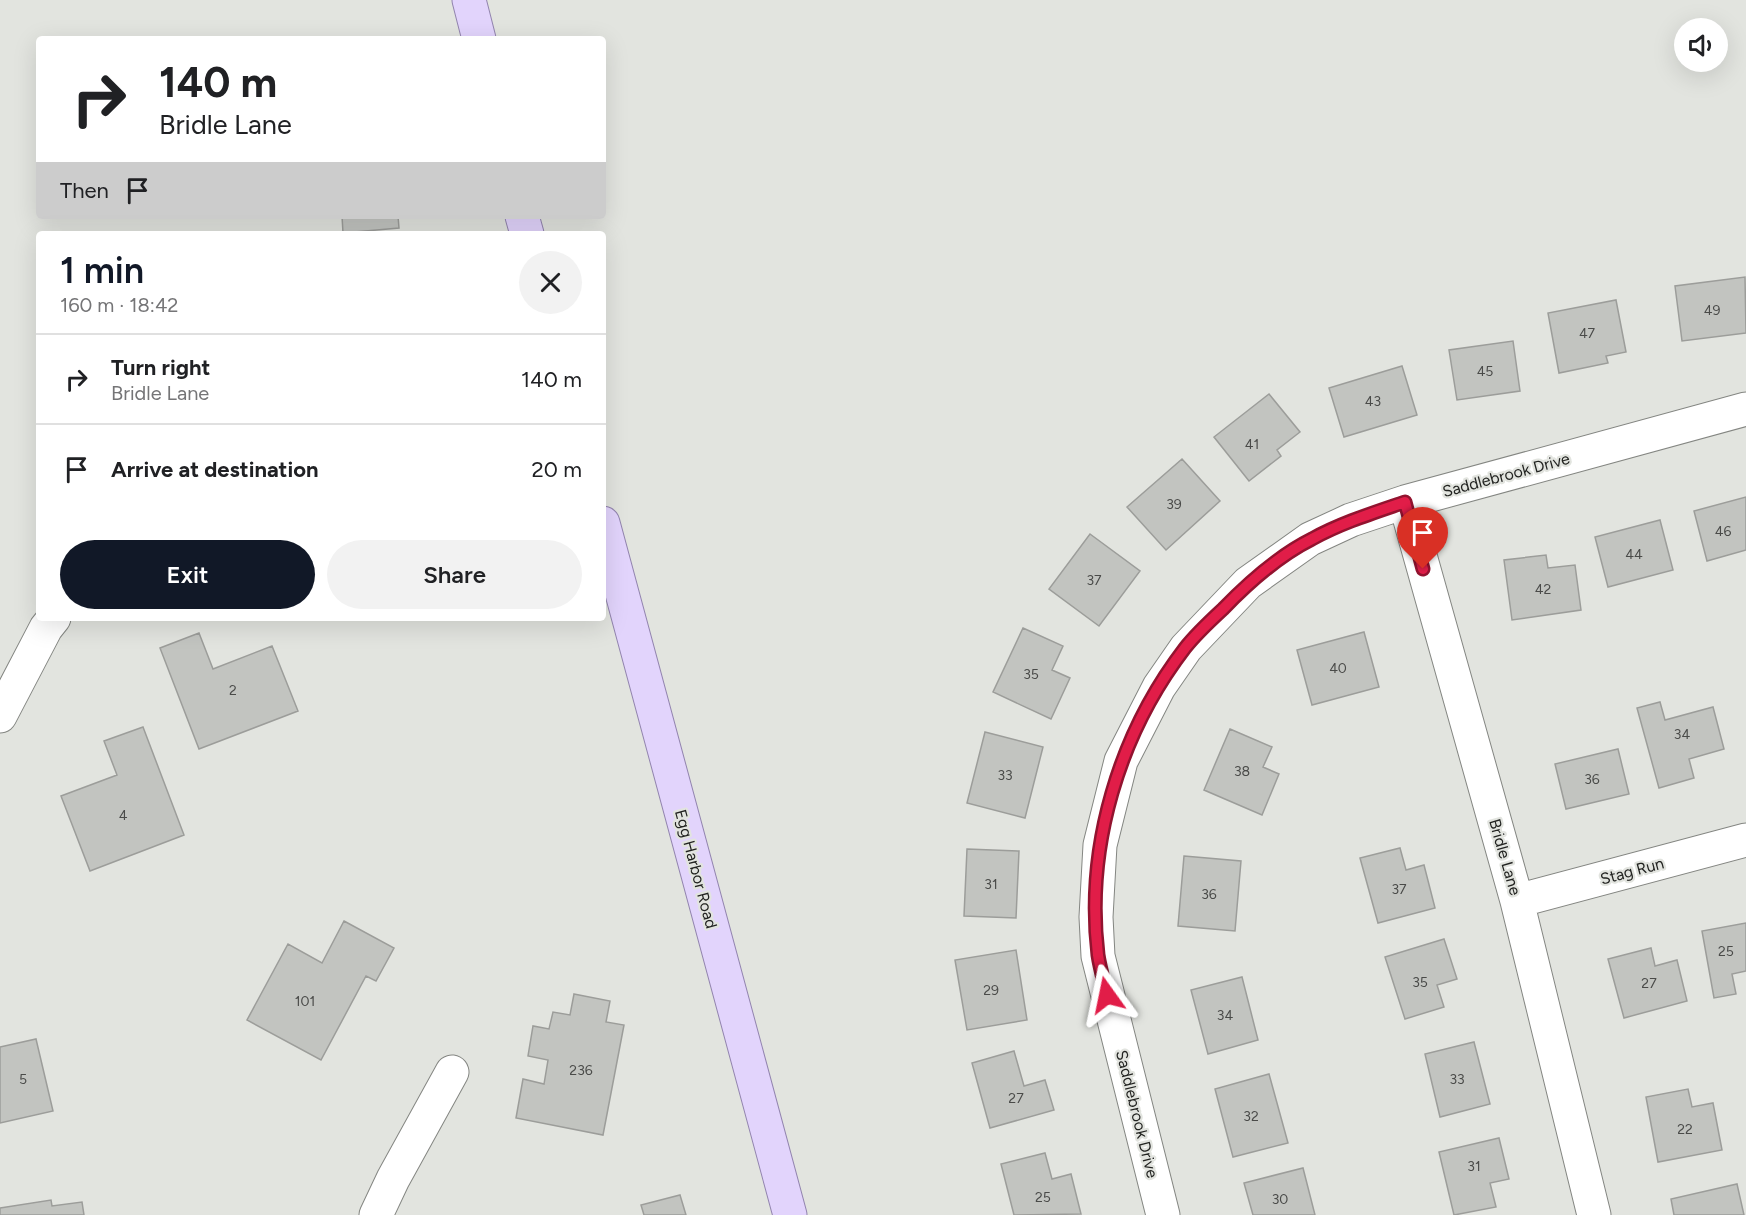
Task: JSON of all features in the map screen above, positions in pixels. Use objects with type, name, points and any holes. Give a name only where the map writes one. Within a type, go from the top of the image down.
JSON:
[{"type":"main road","points":[[469,0],[478,36]]},
{"type":"main road","name":"Egg Harbor Road","points":[[606,534],[790,1215]]},
{"type":"street","name":"Saddlebrook Drive","points":[[1163,1215],[1098,956],[1095,917],[1100,844],[1121,761],[1160,687],[1186,648],[1248,583],[1310,539],[1351,520],[1405,502],[1746,410]]},
{"type":"street","name":"Bridle Lane","points":[[1405,502],[1517,901],[1594,1215]]},
{"type":"street","points":[[0,716],[46,627],[51,621]]},
{"type":"street","name":"Stag Run","points":[[1517,901],[1746,840]]},
{"type":"street","points":[[376,1215],[393,1179],[452,1072]]},
{"type":"building","points":[[342,219],[398,219],[399,228],[343,231]]},
{"type":"building","points":[[1745,277],[1746,333],[1682,341],[1675,286]]},
{"type":"building","points":[[1616,300],[1626,352],[1606,356],[1608,363],[1559,373],[1548,313]]},
{"type":"building","points":[[1513,341],[1520,391],[1457,400],[1449,350]]},
{"type":"building","points":[[1402,366],[1417,415],[1344,437],[1329,388]]},
{"type":"building","points":[[1269,394],[1300,432],[1277,450],[1281,456],[1249,481],[1214,437]]},
{"type":"building","points":[[1182,459],[1220,501],[1166,550],[1127,507]]},
{"type":"building","points":[[1746,497],[1746,550],[1707,561],[1694,511]]},
{"type":"building","points":[[1660,520],[1673,570],[1608,587],[1595,537]]},
{"type":"building","points":[[1090,534],[1140,571],[1099,626],[1049,589]]},
{"type":"building","points":[[1546,555],[1548,568],[1575,565],[1581,610],[1512,620],[1504,560]]},
{"type":"building","points":[[1023,628],[1063,646],[1052,670],[1070,678],[1051,719],[993,692]]},
{"type":"building","points":[[1364,632],[1379,687],[1312,705],[1297,650]]},
{"type":"building","points":[[199,633],[213,669],[272,646],[298,711],[199,749],[160,648]]},
{"type":"building","points":[[1660,702],[1665,720],[1713,707],[1724,749],[1689,759],[1694,778],[1659,788],[1637,708]]},
{"type":"building","points":[[143,727],[184,835],[90,871],[61,796],[117,775],[104,741]]},
{"type":"building","points":[[1230,729],[1272,747],[1263,767],[1279,774],[1262,815],[1204,790]]},
{"type":"building","points":[[985,732],[1043,747],[1025,818],[967,803]]},
{"type":"building","points":[[1618,749],[1629,794],[1566,809],[1555,764]]},
{"type":"building","points":[[1400,848],[1406,870],[1424,865],[1435,908],[1378,923],[1360,858]]},
{"type":"building","points":[[967,849],[1019,851],[1016,918],[964,916]]},
{"type":"building","points":[[1184,856],[1241,861],[1235,931],[1178,926]]},
{"type":"building","points":[[344,921],[394,948],[376,981],[366,976],[321,1060],[247,1020],[288,944],[322,963]]},
{"type":"building","points":[[1746,923],[1746,971],[1732,974],[1736,994],[1714,998],[1702,931]]},
{"type":"building","points":[[1444,939],[1457,979],[1437,985],[1444,1007],[1405,1019],[1385,957]]},
{"type":"building","points":[[1651,948],[1655,966],[1677,960],[1687,1001],[1624,1018],[1608,959]]},
{"type":"building","points":[[1016,950],[1027,1020],[967,1030],[955,960]]},
{"type":"building","points":[[1242,977],[1258,1040],[1208,1054],[1191,990]]},
{"type":"building","points":[[574,994],[610,1001],[606,1022],[624,1025],[603,1135],[516,1118],[523,1079],[544,1084],[548,1060],[528,1056],[533,1026],[549,1029],[553,1012],[570,1015]]},
{"type":"building","points":[[36,1039],[53,1111],[0,1123],[0,1047]]},
{"type":"building","points":[[1474,1042],[1490,1104],[1440,1117],[1425,1054]]},
{"type":"building","points":[[1014,1051],[1024,1086],[1045,1080],[1054,1110],[990,1128],[972,1063]]},
{"type":"building","points":[[1269,1074],[1288,1143],[1233,1157],[1215,1089]]},
{"type":"building","points":[[1688,1089],[1692,1107],[1713,1103],[1722,1150],[1658,1162],[1646,1097]]},
{"type":"building","points":[[1499,1138],[1509,1179],[1490,1183],[1496,1207],[1454,1215],[1439,1152]]},
{"type":"building","points":[[1045,1153],[1052,1179],[1071,1174],[1081,1214],[1014,1215],[1001,1164]]},
{"type":"building","points":[[1303,1168],[1315,1215],[1253,1215],[1244,1183]]},
{"type":"building","points":[[1737,1184],[1744,1215],[1674,1215],[1671,1199]]},
{"type":"building","points":[[680,1195],[686,1215],[644,1215],[641,1205]]},
{"type":"building","points":[[51,1200],[52,1206],[82,1202],[84,1215],[0,1215],[0,1208]]},
{"type":"route","points":[[1107,995],[1098,956],[1095,917],[1100,844],[1121,761],[1160,687],[1186,648],[1248,583],[1310,539],[1351,520],[1405,502],[1423,569]]}]
